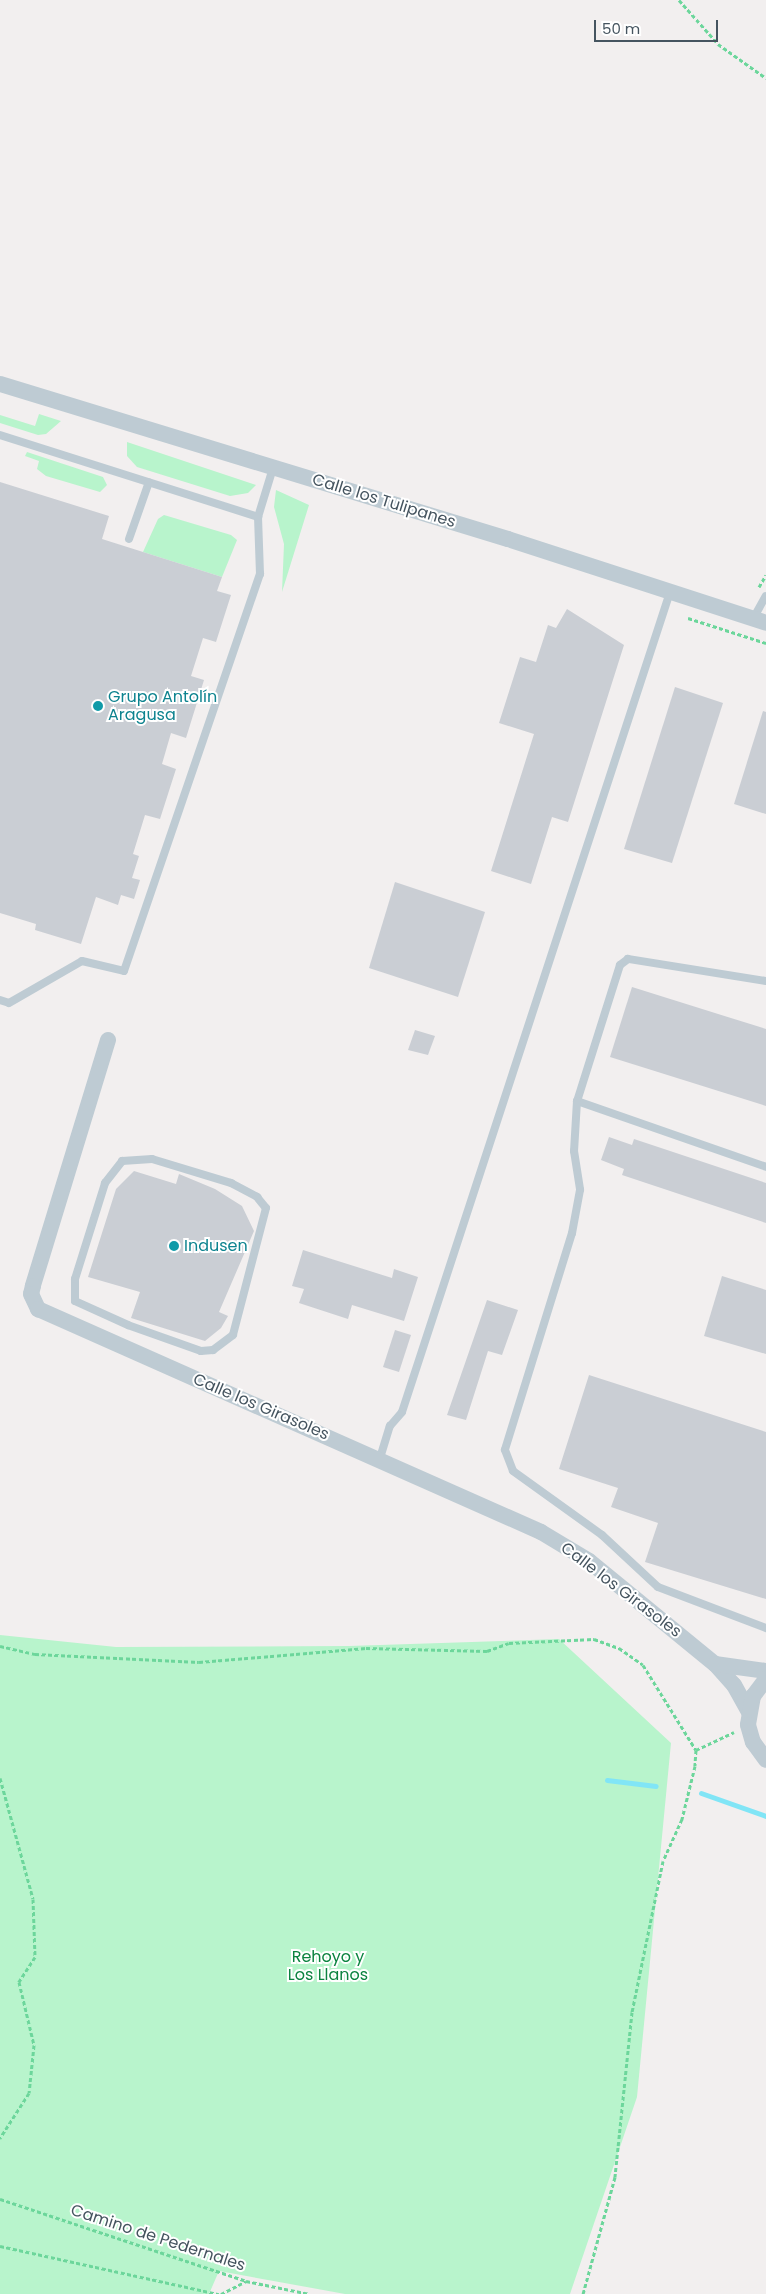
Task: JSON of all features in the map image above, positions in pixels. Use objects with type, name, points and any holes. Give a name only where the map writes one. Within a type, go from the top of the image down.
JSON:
[{"type":"street","name":"Calle los Tulipanes","points":[[0,384],[759,621]]},
{"type":"street","name":"Calle los Girasoles","points":[[108,1040],[33,1286],[32,1294],[38,1309],[70,1326],[380,1458],[565,1546],[715,1664],[734,1685],[744,1722],[753,1742],[766,1760]]},
{"type":"street","points":[[715,1664],[766,1671]]},
{"type":"street","points":[[744,1722],[753,1696],[766,1679]]},
{"type":"lane","points":[[0,435],[258,517]]},
{"type":"lane","points":[[0,1000],[9,1003],[82,961],[124,971],[260,574],[258,517],[273,468]]},
{"type":"lane","points":[[129,540],[149,482]]},
{"type":"lane","points":[[380,1458],[390,1426],[402,1412],[670,592]]},
{"type":"lane","points":[[759,621],[766,596]]},
{"type":"lane","points":[[766,981],[628,959],[620,965],[577,1100],[574,1151],[580,1190],[572,1233],[505,1450],[513,1471],[602,1535],[658,1587],[766,1628]]},
{"type":"lane","points":[[577,1100],[766,1167]]},
{"type":"lane","points":[[152,1158],[231,1183],[257,1197],[266,1208],[233,1335],[224,1344],[201,1351],[83,1311],[75,1300],[75,1279],[105,1182],[122,1161],[152,1158]]},
{"type":"path","points":[[679,0],[718,44],[766,78]]},
{"type":"path","points":[[755,593],[766,574]]},
{"type":"path","points":[[688,618],[766,643]]},
{"type":"path","points":[[0,1646],[34,1654],[199,1662],[366,1648],[487,1651],[509,1643],[594,1639],[619,1648],[643,1665],[696,1750],[682,1819],[663,1861],[632,2012],[615,2177],[583,2294]]},
{"type":"path","points":[[696,1750],[744,1722]]},
{"type":"path","points":[[739,1739],[744,1722]]},
{"type":"path","points":[[0,1778],[33,1899],[35,1957],[19,1982],[34,2045],[29,2093],[0,2138]]},
{"type":"path","name":"Camino de Pedernales","points":[[0,2199],[246,2281],[310,2294]]},
{"type":"path","points":[[0,2246],[220,2294],[246,2281]]},
{"type":"green space","points":[[39,414],[61,421],[46,434],[38,435],[0,423],[0,415],[35,426]]},
{"type":"green space","points":[[127,442],[256,485],[248,493],[230,496],[137,467],[127,456]]},
{"type":"green space","points":[[27,452],[103,477],[107,485],[100,492],[46,476],[37,469],[39,461],[25,456]]},
{"type":"green space","points":[[276,490],[309,505],[282,592],[284,544],[274,507]]},
{"type":"green space","points":[[164,515],[231,535],[237,540],[222,577],[143,552],[158,519]]},
{"type":"green space","name":"Rehoyo y Los Llanos","points":[[0,1635],[116,1647],[349,1646],[559,1639],[671,1743],[637,2097],[570,2294],[345,2294],[219,2271],[209,2294],[0,2294]]},
{"type":"building","name":"Grupo Antolín Aragusa","points":[[0,482],[109,516],[102,539],[222,577],[217,591],[231,595],[216,642],[203,638],[191,676],[204,680],[186,738],[171,733],[162,764],[176,769],[160,819],[145,815],[133,854],[139,856],[132,878],[140,880],[134,899],[121,895],[118,905],[96,897],[81,944],[35,930],[36,924],[0,913]]},
{"type":"building","points":[[567,609],[624,645],[568,822],[552,817],[531,884],[491,871],[534,734],[499,723],[520,657],[536,662],[548,625],[556,628]]},
{"type":"building","points":[[675,687],[723,703],[672,863],[624,849]]},
{"type":"building","points":[[763,711],[766,712],[766,814],[734,804]]},
{"type":"building","points":[[395,882],[485,912],[458,997],[369,968]]},
{"type":"building","points":[[632,987],[766,1029],[766,1106],[610,1057]]},
{"type":"building","points":[[415,1030],[435,1036],[428,1055],[408,1050]]},
{"type":"building","points":[[609,1137],[632,1145],[634,1139],[766,1183],[766,1223],[622,1175],[624,1169],[601,1160]]},
{"type":"building","name":"Indusen","points":[[134,1171],[176,1184],[179,1174],[215,1189],[242,1206],[254,1231],[219,1312],[228,1316],[221,1328],[205,1341],[131,1318],[140,1292],[88,1277],[116,1189]]},
{"type":"building","points":[[303,1250],[392,1278],[394,1269],[418,1277],[404,1321],[352,1305],[348,1319],[299,1303],[304,1289],[292,1286]]},
{"type":"building","points":[[722,1276],[766,1290],[766,1354],[704,1336]]},
{"type":"building","points":[[487,1300],[518,1310],[502,1355],[488,1351],[466,1420],[447,1415]]},
{"type":"building","points":[[395,1330],[411,1335],[399,1372],[383,1367]]},
{"type":"building","points":[[589,1375],[766,1432],[766,1599],[645,1562],[658,1523],[611,1507],[618,1488],[559,1469]]},
{"type":"waterway","points":[[607,1780],[656,1786]]},
{"type":"waterway","points":[[701,1793],[766,1816]]},
{"type":"place","name":"Grupo Antolín Aragusa","points":[[98,706]]},
{"type":"place","name":"Indusen","points":[[174,1246]]}]
